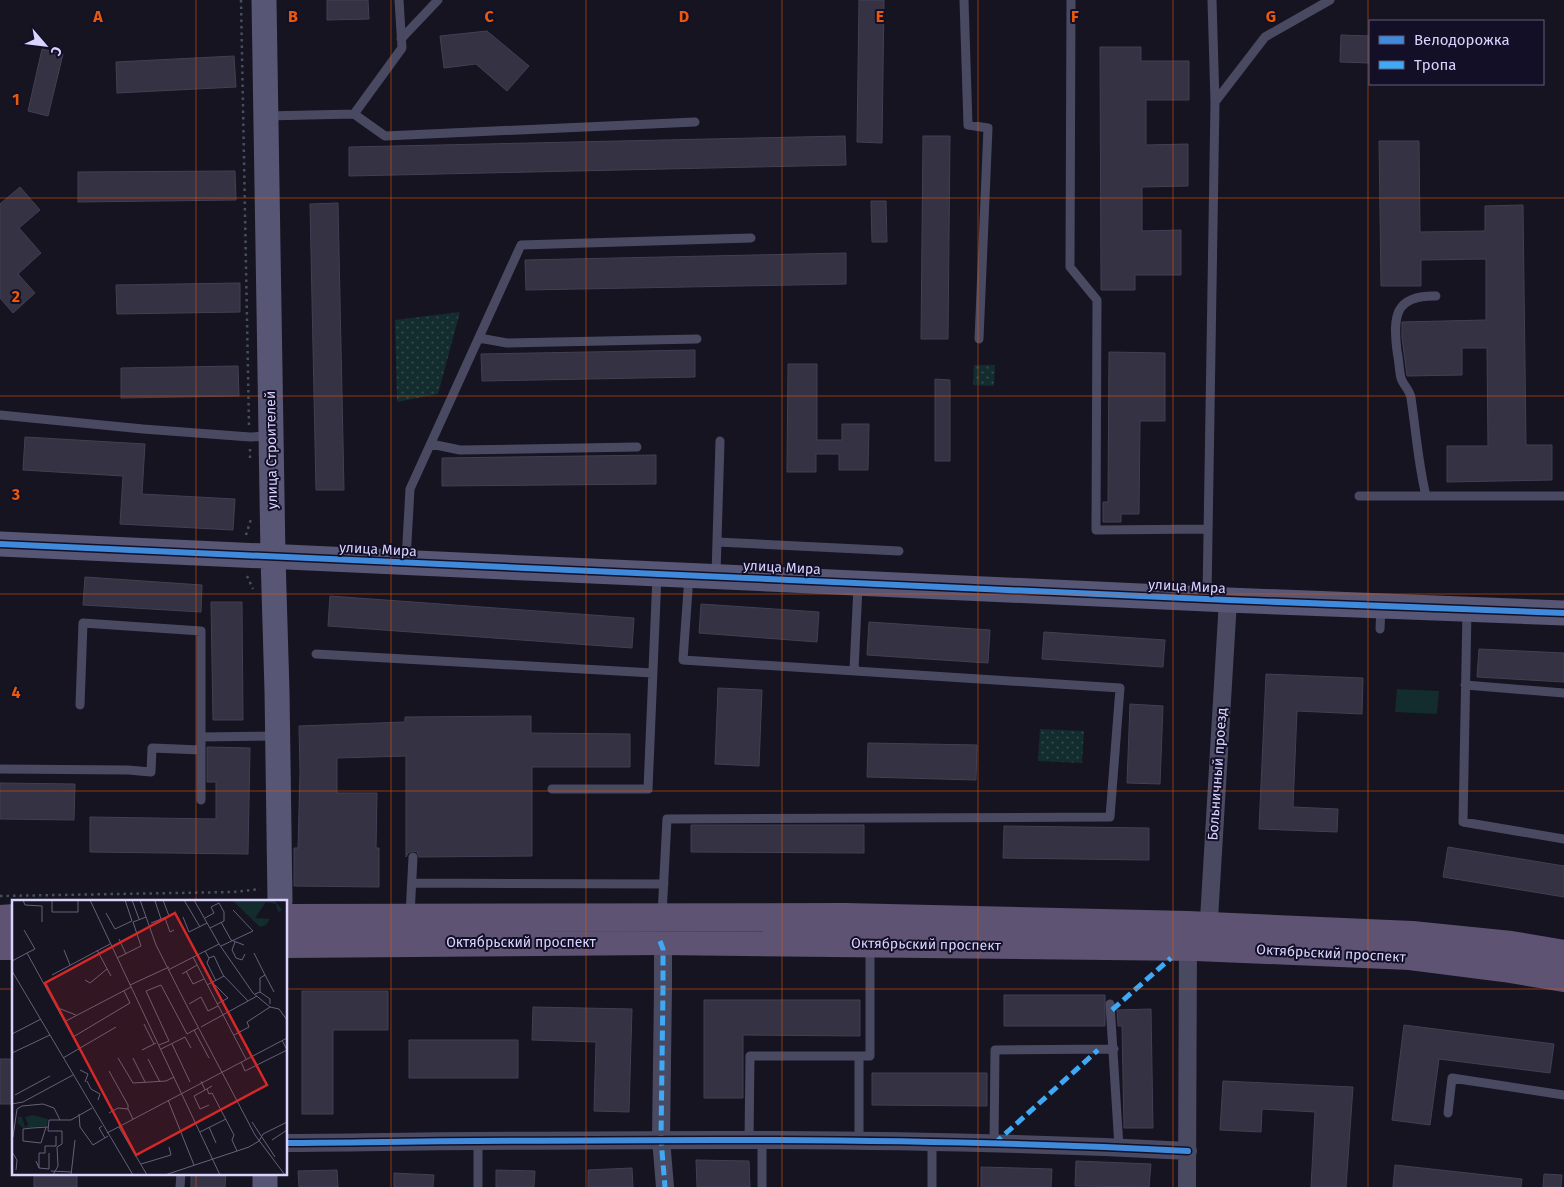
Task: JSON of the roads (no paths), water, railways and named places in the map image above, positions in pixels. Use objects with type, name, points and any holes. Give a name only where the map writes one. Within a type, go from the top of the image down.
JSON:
[{"type":"main road","name":"Октябрьский проспект","points":[[288,944],[661,929],[845,917],[1198,936],[1410,956],[1564,978]]},
{"type":"main road","name":"Октябрьский проспект","points":[[288,918],[410,918],[661,929],[868,943],[1198,936],[1412,935],[1511,945],[1564,954]]},
{"type":"street","name":"улица Строителей","points":[[264,0],[266,116],[260,437],[273,557],[280,900]]},
{"type":"street","name":"улица Мира","points":[[0,544],[1218,600],[1380,618],[1467,610],[1564,613]]},
{"type":"street","name":"Больничный проезд","points":[[1187,1187],[1198,936],[1218,600]]},
{"type":"street","points":[[661,929],[663,949],[661,1140],[664,1187]]},
{"type":"street","points":[[288,1143],[661,1140],[994,1144],[1119,1147],[1188,1151]]},
{"type":"street","points":[[265,1174],[265,1187]]},
{"type":"lane","points":[[354,114],[402,48],[398,0]]},
{"type":"lane","points":[[401,39],[438,0]]},
{"type":"lane","points":[[964,0],[968,125],[988,128],[979,339]]},
{"type":"lane","points":[[1071,0],[1070,267],[1097,300],[1096,530],[1208,529]]},
{"type":"lane","points":[[1212,0],[1215,102],[1208,529],[1218,600]]},
{"type":"lane","points":[[1215,102],[1265,37],[1330,0]]},
{"type":"lane","points":[[266,116],[354,114],[385,136],[694,122]]},
{"type":"lane","points":[[406,563],[410,489],[521,245],[751,238]]},
{"type":"lane","points":[[1426,496],[1419,464],[1411,395],[1401,378],[1394,332],[1398,312],[1409,300],[1424,296],[1436,296]]},
{"type":"lane","points":[[479,338],[507,343],[697,339]]},
{"type":"lane","points":[[0,414],[143,429],[260,437]]},
{"type":"lane","points":[[716,577],[720,441]]},
{"type":"lane","points":[[431,444],[460,450],[637,447]]},
{"type":"lane","points":[[1359,496],[1564,496]]},
{"type":"lane","points":[[717,542],[900,551]]},
{"type":"lane","points":[[552,789],[648,789],[657,574]]},
{"type":"lane","points":[[661,929],[667,819],[1110,816],[1120,688],[683,660],[689,576]]},
{"type":"lane","points":[[854,670],[858,583]]},
{"type":"lane","points":[[1467,610],[1463,822],[1564,839]]},
{"type":"lane","points":[[80,705],[83,623],[201,631],[201,800]]},
{"type":"lane","points":[[316,654],[653,673]]},
{"type":"lane","points":[[1465,685],[1564,693]]},
{"type":"lane","points":[[201,737],[278,736]]},
{"type":"lane","points":[[0,769],[128,770],[151,772],[152,748],[201,750]]},
{"type":"lane","points":[[410,918],[413,857]]},
{"type":"lane","points":[[412,883],[664,884]]},
{"type":"lane","points":[[762,1187],[756,1141],[750,1056],[870,1056],[870,952],[868,943]]},
{"type":"lane","points":[[1110,1004],[1119,1147]]},
{"type":"lane","points":[[994,1144],[994,1050],[1114,1049]]},
{"type":"lane","points":[[859,1056],[859,1142]]},
{"type":"lane","points":[[1448,1113],[1452,1078],[1564,1095]]},
{"type":"lane","points":[[478,1141],[478,1187]]},
{"type":"lane","points":[[932,1143],[932,1187]]},
{"type":"lane","points":[[180,1187],[181,1174]]}]
